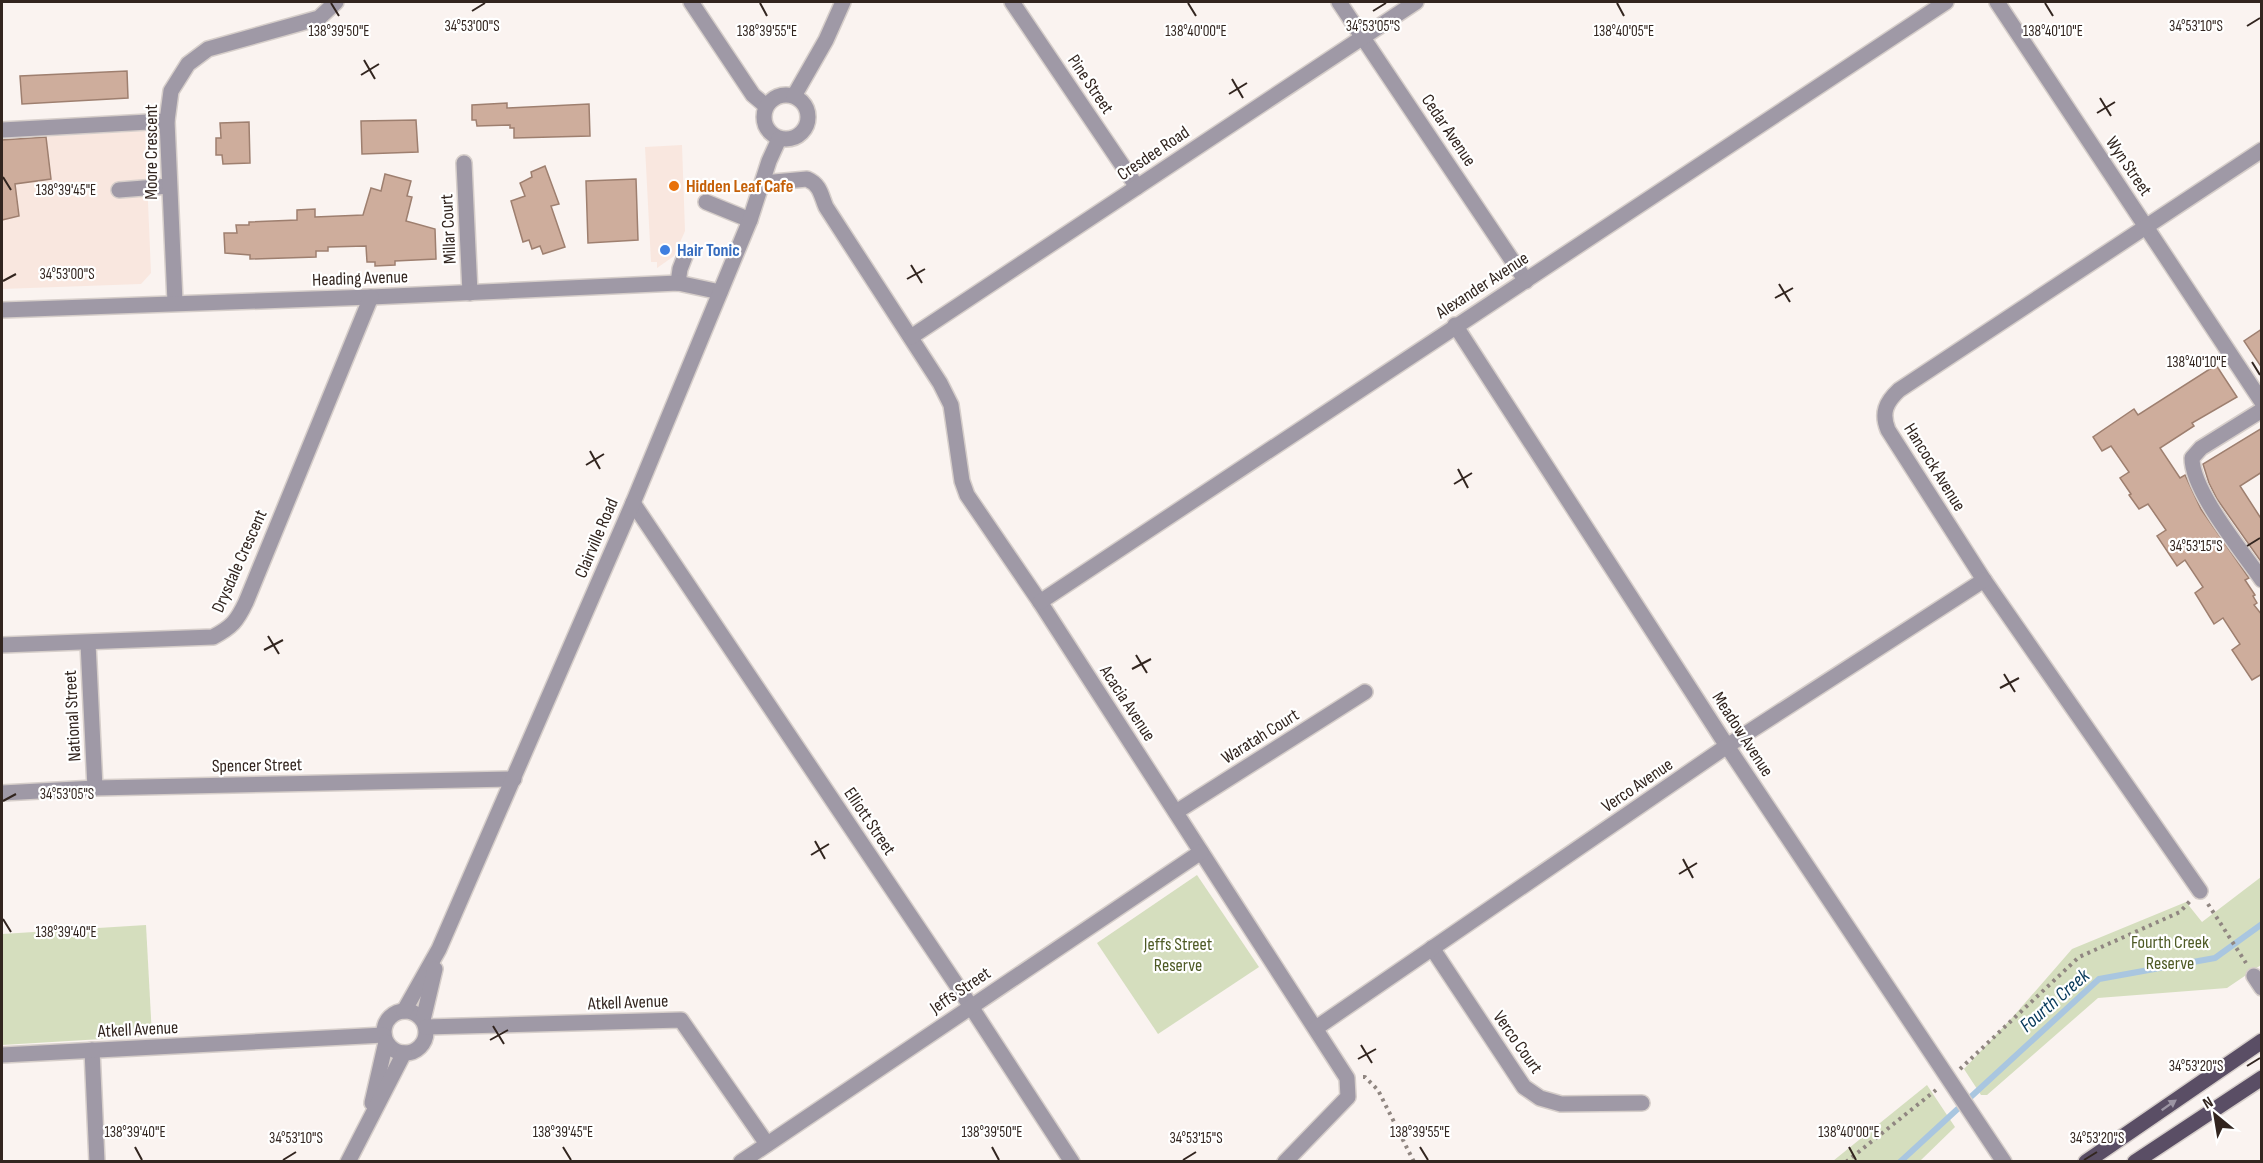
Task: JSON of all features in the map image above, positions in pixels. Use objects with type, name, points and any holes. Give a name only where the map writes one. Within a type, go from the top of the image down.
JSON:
[{"type":"main road","points":[[2091,1160],[2262,1041]]},
{"type":"main road","points":[[2135,1161],[2262,1078]]},
{"type":"street","name":"Moore Crescent","points":[[175,302],[167,121],[171,91],[188,64],[208,49],[319,18],[336,2]]},
{"type":"street","points":[[691,2],[753,95],[766,106]]},
{"type":"street","points":[[794,96],[826,40],[843,2]]},
{"type":"street","name":"Pine Street","points":[[1012,2],[1137,187]]},
{"type":"street","name":"Cedar Avenue","points":[[1339,2],[1526,280]]},
{"type":"street","name":"Cresdee Road","points":[[910,337],[1416,2]]},
{"type":"street","name":"Alexander Avenue","points":[[1040,602],[1455,325],[1946,2]]},
{"type":"street","name":"Wyn Street","points":[[1997,2],[2262,402]]},
{"type":"street","points":[[778,96],[794,96],[806,106],[808,121],[806,129],[794,138],[778,139],[768,131],[763,119],[766,106],[778,96]]},
{"type":"street","points":[[2,130],[167,121]]},
{"type":"street","name":"Clairville Road","points":[[404,1011],[439,949],[633,503],[750,220],[778,139]]},
{"type":"street","name":"Hancock Avenue","points":[[2200,891],[1984,580],[1888,430],[1884,420],[1885,409],[1890,398],[1899,390],[2262,150]]},
{"type":"street","name":"Millar Court","points":[[465,163],[470,293]]},
{"type":"street","name":"Acacia Avenue","points":[[763,183],[799,179],[812,181],[817,186],[826,207],[940,383],[951,405],[962,481],[967,495],[1040,602],[1347,1078]]},
{"type":"street","points":[[119,190],[169,186]]},
{"type":"street","points":[[705,202],[750,220]]},
{"type":"street","points":[[678,283],[685,256]]},
{"type":"street","name":"Heading Avenue","points":[[2,309],[370,297],[678,283],[720,292]]},
{"type":"street","name":"Drysdale Crescent","points":[[2,645],[213,637],[230,627],[239,617],[370,297]]},
{"type":"street","name":"Meadow Avenue","points":[[1455,325],[1727,746],[2004,1161]]},
{"type":"street","points":[[2260,574],[2200,490],[2192,470],[2192,458],[2201,448],[2262,410]]},
{"type":"street","name":"Elliott Street","points":[[633,503],[971,1006],[1072,1161]]},
{"type":"street","name":"Verco Avenue","points":[[1316,1028],[1727,746],[1984,580]]},
{"type":"street","name":"National Street","points":[[88,643],[95,788]]},
{"type":"street","name":"Waratah Court","points":[[1176,812],[1365,692]]},
{"type":"street","name":"Spencer Street","points":[[2,793],[95,788],[514,779]]},
{"type":"street","name":"Jeffs Street","points":[[741,1161],[1201,852]]},
{"type":"street","name":"Verco Court","points":[[1432,948],[1524,1087],[1540,1098],[1560,1104],[1642,1103]]},
{"type":"street","name":"Clairville Road","points":[[424,1024],[439,949]]},
{"type":"street","points":[[367,1123],[385,1039],[386,1021],[390,1016],[411,1011],[424,1024],[423,1043],[418,1049],[404,1053],[391,1048],[385,1039]]},
{"type":"street","name":"Atkell Avenue","points":[[424,1024],[681,1020],[767,1144]]},
{"type":"street","name":"Atkell Avenue","points":[[2,1055],[385,1039]]},
{"type":"street","points":[[92,1050],[97,1161]]},
{"type":"street","points":[[348,1161],[404,1053]]},
{"type":"street","points":[[1285,1161],[1348,1097],[1347,1078]]},
{"type":"path","points":[[1846,1161],[1950,1082],[2079,957],[2180,912],[2200,891],[2258,982]]},
{"type":"path","points":[[1347,1078],[1365,1077],[1378,1090],[1414,1161]]},
{"type":"shaded area","points":[[145,131],[151,273],[141,284],[2,289],[2,139]]},
{"type":"shaded area","points":[[682,145],[685,231],[674,256],[657,268],[657,262],[651,262],[645,147]]},
{"type":"green space","name":"Jeffs Street Reserve","points":[[1197,875],[1259,967],[1158,1034],[1097,943]]},
{"type":"green space","name":"Fourth Creek Reserve","points":[[2261,877],[2261,965],[2227,988],[2098,998],[1987,1095],[1981,1095],[1964,1069],[2072,949],[2186,902],[2202,922]]},
{"type":"green space","points":[[146,925],[152,1036],[2,1045],[2,934]]},
{"type":"green space","points":[[1927,1085],[1955,1127],[1920,1161],[1833,1161]]},
{"type":"building","points":[[127,71],[128,98],[22,104],[20,76]]},
{"type":"building","points":[[507,103],[507,108],[589,104],[590,136],[514,138],[514,128],[510,128],[510,125],[477,126],[476,120],[472,120],[472,105]]},
{"type":"building","points":[[416,120],[418,152],[362,154],[361,121]]},
{"type":"building","points":[[249,122],[250,163],[223,164],[222,155],[216,155],[216,138],[221,138],[220,123]]},
{"type":"building","points":[[46,137],[51,179],[15,184],[19,216],[2,220],[2,140]]},
{"type":"building","points":[[545,166],[559,204],[551,206],[565,247],[543,254],[540,246],[532,249],[529,240],[523,242],[511,201],[525,196],[520,183],[532,177],[531,172]]},
{"type":"building","points":[[385,174],[411,181],[407,196],[412,197],[406,221],[435,229],[436,259],[395,261],[395,265],[375,266],[375,262],[367,262],[366,246],[328,247],[328,251],[316,251],[316,257],[250,259],[250,255],[225,253],[224,233],[237,233],[236,225],[249,225],[249,222],[297,220],[297,210],[315,209],[315,217],[363,215],[371,188],[381,191]]},
{"type":"building","points":[[636,179],[638,240],[588,243],[586,181]]},
{"type":"building","points":[[2262,329],[2262,368],[2244,341]]},
{"type":"building","points":[[2216,365],[2237,397],[2192,423],[2194,426],[2160,448],[2180,478],[2185,475],[2201,509],[2249,578],[2245,580],[2255,595],[2253,596],[2257,603],[2254,605],[2262,615],[2262,674],[2252,680],[2232,650],[2240,644],[2223,618],[2214,624],[2195,593],[2203,587],[2185,560],[2177,566],[2157,536],[2166,530],[2148,504],[2139,509],[2129,495],[2131,494],[2120,478],[2129,472],[2111,446],[2102,451],[2093,437],[2134,409],[2138,415]]},
{"type":"building","points":[[2262,428],[2262,472],[2240,486],[2262,520],[2262,563],[2217,499],[2203,464]]},
{"type":"waterway","name":"Fourth Creek","points":[[1900,1162],[2099,979],[2215,958],[2262,924]]},
{"type":"place","name":"Hidden Leaf Cafe","points":[[674,186]]},
{"type":"place","name":"Hair Tonic","points":[[665,250]]}]
